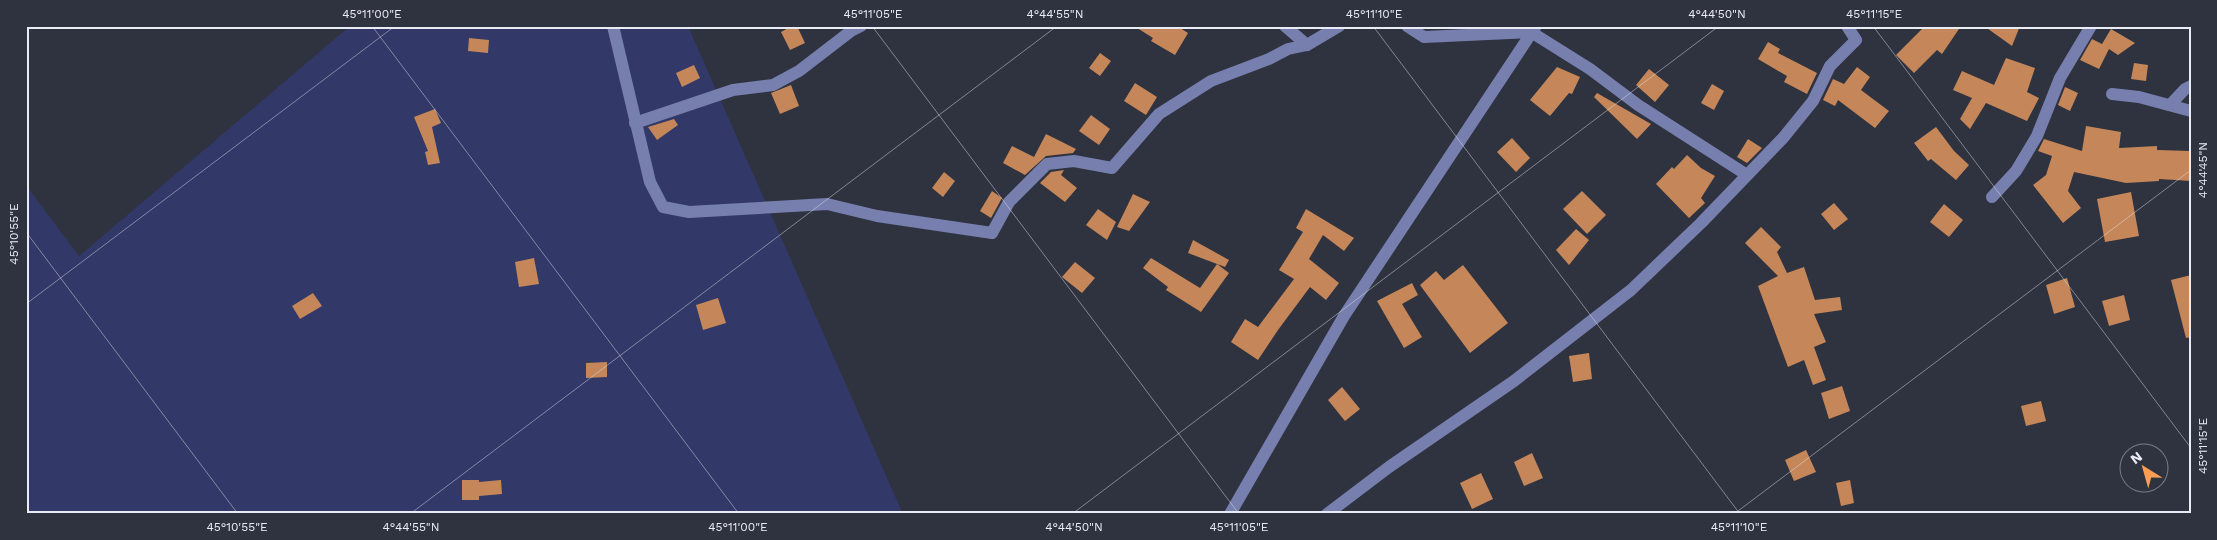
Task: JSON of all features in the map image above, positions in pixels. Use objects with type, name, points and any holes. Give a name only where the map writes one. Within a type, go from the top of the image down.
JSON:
[{"type":"street","points":[[613,26],[650,182],[663,208],[689,212],[827,204],[877,216],[992,233],[1009,202],[1048,164],[1074,161],[1112,168],[1159,114],[1211,81],[1269,59],[1288,49],[1307,45],[1339,26]]},
{"type":"street","points":[[1285,26],[1307,45]]},
{"type":"street","points":[[1407,26],[1428,32],[1534,29],[1590,68],[1638,105],[1747,175]]},
{"type":"street","points":[[1327,514],[1389,467],[1514,381],[1631,290],[1783,138],[1813,101],[1830,66],[1856,40],[1847,26]]},
{"type":"street","points":[[1992,197],[2016,171],[2037,136],[2060,78],[2091,26]]},
{"type":"street","points":[[635,123],[733,90],[773,85],[799,71],[854,28]]},
{"type":"street","points":[[1230,514],[1344,316],[1534,29]]},
{"type":"street","points":[[2170,105],[2184,89],[2191,86]]},
{"type":"street","points":[[2112,94],[2139,97],[2191,111]]},
{"type":"shaded area","points":[[350,26],[688,26],[903,514],[26,514],[26,185],[79,256]]},
{"type":"building","points":[[792,26],[797,26],[805,43],[790,50],[781,32]]},
{"type":"building","points":[[1134,26],[1177,26],[1188,33],[1175,55],[1151,41],[1153,38]]},
{"type":"building","points":[[1925,26],[1961,26],[1942,54],[1937,50],[1914,73],[1896,55]]},
{"type":"building","points":[[1984,26],[2020,26],[2012,46]]},
{"type":"building","points":[[2111,29],[2135,43],[2118,55],[2109,49],[2099,69],[2080,60],[2092,39],[2102,44]]},
{"type":"building","points":[[469,38],[489,40],[488,53],[468,51]]},
{"type":"building","points":[[1768,42],[1780,49],[1778,53],[1817,73],[1807,94],[1784,82],[1787,76],[1758,59]]},
{"type":"building","points":[[1100,53],[1111,61],[1100,76],[1089,68]]},
{"type":"building","points":[[2006,58],[2035,68],[2027,92],[2039,98],[2027,121],[1986,103],[1970,129],[1960,119],[1972,98],[1953,90],[1962,71],[1994,85]]},
{"type":"building","points":[[2134,63],[2148,65],[2146,81],[2131,79]]},
{"type":"building","points":[[694,65],[700,78],[682,87],[676,73]]},
{"type":"building","points":[[1557,67],[1580,77],[1572,94],[1569,93],[1550,116],[1530,100]]},
{"type":"building","points":[[1857,67],[1870,77],[1861,90],[1889,111],[1875,128],[1838,100],[1835,106],[1823,100],[1833,79],[1844,84]]},
{"type":"building","points":[[1649,69],[1669,85],[1655,102],[1636,85]]},
{"type":"building","points":[[1135,83],[1157,97],[1146,115],[1124,101]]},
{"type":"building","points":[[1712,84],[1724,91],[1714,110],[1701,103]]},
{"type":"building","points":[[791,85],[799,106],[780,114],[771,93]]},
{"type":"building","points":[[2065,87],[2078,93],[2070,111],[2058,105]]},
{"type":"building","points":[[1597,93],[1651,124],[1637,139],[1594,97]]},
{"type":"building","points":[[435,109],[441,123],[432,127],[440,163],[428,165],[425,152],[428,151],[414,117]]},
{"type":"building","points":[[1091,115],[1110,129],[1099,145],[1079,131]]},
{"type":"building","points":[[674,119],[678,125],[657,140],[648,127]]},
{"type":"building","points":[[2086,126],[2121,132],[2119,148],[2157,146],[2157,150],[2191,151],[2191,181],[2159,179],[2159,181],[2126,183],[2074,172],[2068,191],[2081,208],[2063,223],[2033,185],[2046,175],[2052,156],[2038,151],[2044,139],[2082,151]]},
{"type":"building","points":[[1936,127],[1954,151],[1969,165],[1956,180],[1931,159],[1928,161],[1914,143]]},
{"type":"building","points":[[1046,134],[1076,149],[1073,153],[1046,156],[1025,175],[1003,163],[1012,146],[1034,157]]},
{"type":"building","points":[[1512,138],[1530,158],[1516,172],[1497,152]]},
{"type":"building","points":[[1748,139],[1762,148],[1747,163],[1737,157]]},
{"type":"building","points":[[1687,155],[1701,168],[1715,176],[1701,198],[1705,203],[1689,218],[1656,184]]},
{"type":"building","points":[[1064,170],[1061,175],[1077,188],[1065,202],[1040,183],[1051,172]]},
{"type":"building","points":[[944,172],[955,181],[943,197],[932,188]]},
{"type":"building","points":[[992,191],[1002,198],[991,218],[980,211]]},
{"type":"building","points":[[1582,191],[1606,215],[1587,234],[1563,209]]},
{"type":"building","points":[[2131,192],[2139,236],[2105,242],[2097,199]]},
{"type":"building","points":[[1133,194],[1150,202],[1129,231],[1117,227]]},
{"type":"building","points":[[1834,203],[1848,219],[1834,230],[1821,214]]},
{"type":"building","points":[[1944,204],[1963,220],[1949,237],[1930,222]]},
{"type":"building","points":[[1098,209],[1116,222],[1107,240],[1086,225]]},
{"type":"building","points":[[1306,209],[1354,238],[1344,251],[1323,235],[1309,259],[1339,283],[1326,300],[1310,287],[1258,360],[1231,342],[1245,319],[1258,327],[1294,279],[1279,270],[1303,232],[1296,228]]},
{"type":"building","points":[[1761,227],[1781,247],[1777,252],[1787,273],[1804,267],[1815,300],[1840,297],[1842,310],[1814,314],[1826,342],[1814,347],[1826,380],[1813,385],[1804,360],[1788,367],[1758,286],[1778,276],[1745,243]]},
{"type":"building","points":[[1576,229],[1589,240],[1569,265],[1556,250]]},
{"type":"building","points":[[1193,240],[1229,260],[1225,267],[1188,253]]},
{"type":"building","points":[[534,258],[539,284],[519,287],[515,262]]},
{"type":"building","points":[[1151,258],[1200,288],[1217,264],[1229,273],[1201,312],[1166,290],[1168,287],[1143,268]]},
{"type":"building","points":[[1075,262],[1095,278],[1082,293],[1062,277]]},
{"type":"building","points":[[1463,265],[1508,323],[1470,353],[1420,285],[1436,271],[1444,280]]},
{"type":"building","points":[[2191,275],[2191,337],[2186,338],[2171,280]]},
{"type":"building","points":[[2067,278],[2075,307],[2054,314],[2046,285]]},
{"type":"building","points":[[1412,283],[1418,295],[1402,304],[1422,337],[1404,348],[1377,301]]},
{"type":"building","points":[[313,293],[322,306],[300,319],[292,306]]},
{"type":"building","points":[[2124,295],[2130,320],[2109,326],[2102,301]]},
{"type":"building","points":[[718,298],[726,323],[703,330],[696,305]]},
{"type":"building","points":[[1589,353],[1592,379],[1573,382],[1569,356]]},
{"type":"building","points":[[607,362],[607,377],[586,378],[586,363]]},
{"type":"building","points":[[1842,386],[1850,411],[1829,419],[1821,393]]},
{"type":"building","points":[[1342,387],[1360,409],[1345,421],[1328,400]]},
{"type":"building","points":[[2041,401],[2046,421],[2026,426],[2021,406]]},
{"type":"building","points":[[1806,450],[1816,472],[1794,481],[1785,460]]},
{"type":"building","points":[[1532,453],[1543,478],[1524,486],[1514,462]]},
{"type":"building","points":[[1481,473],[1493,499],[1472,509],[1460,483]]},
{"type":"building","points":[[462,480],[479,480],[479,482],[501,480],[502,494],[479,496],[479,500],[462,500]]},
{"type":"building","points":[[1850,480],[1854,503],[1841,506],[1836,483]]}]
